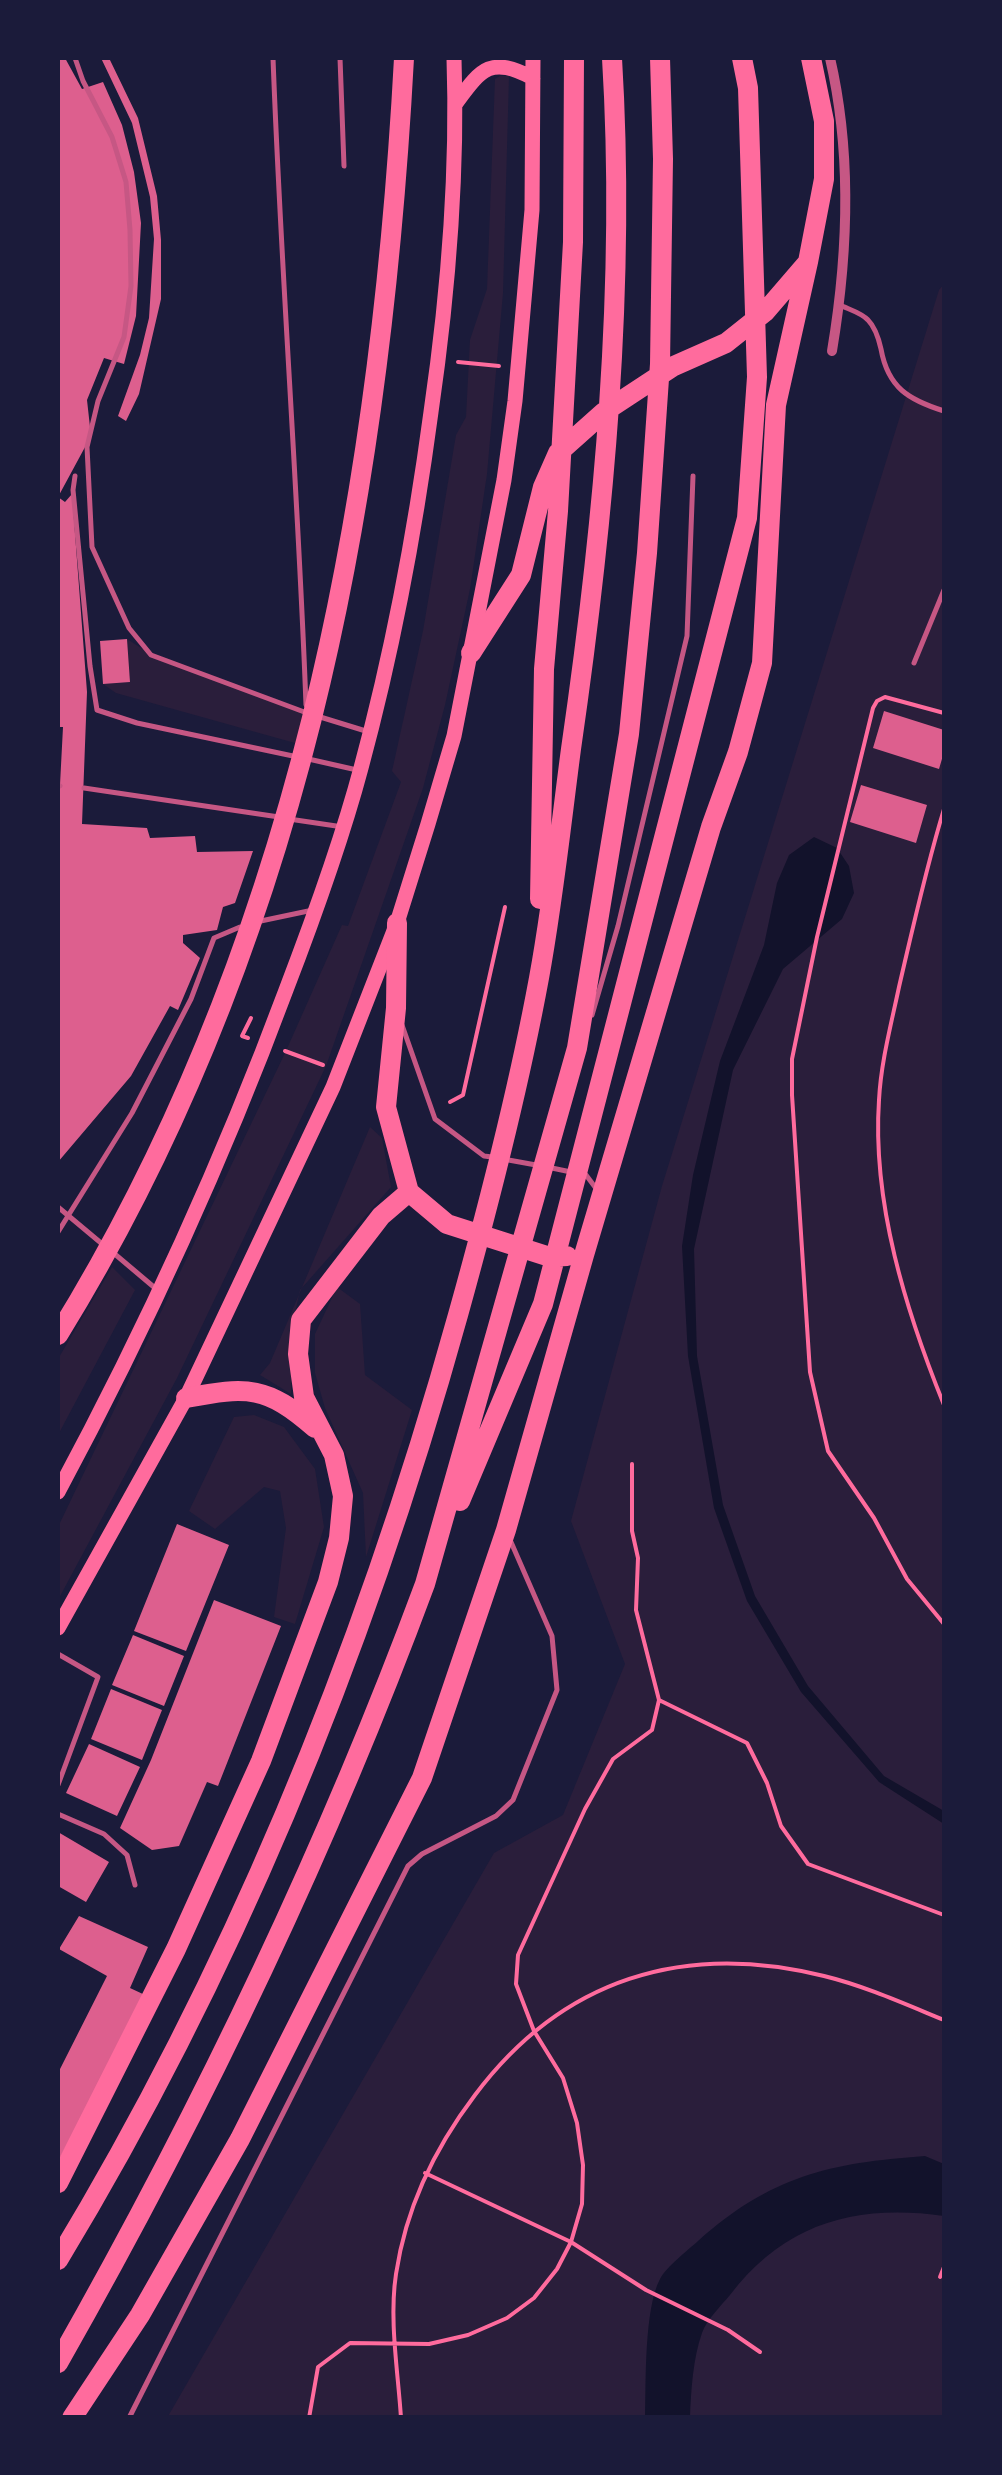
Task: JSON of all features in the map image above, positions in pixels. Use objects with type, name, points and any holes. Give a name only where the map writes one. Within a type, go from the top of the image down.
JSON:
[{"type":"highway","points":[[58,1335],[141,1184],[206,1047],[259,902],[298,773],[345,578],[369,441],[386,303],[404,58]]},
{"type":"highway","points":[[539,976],[542,702],[558,511],[573,242],[574,58]]},
{"type":"highway","points":[[58,2260],[110,2173],[250,1894],[348,1660],[408,1488],[479,1242],[539,976],[593,597],[609,374],[618,152],[612,58]]},
{"type":"highway","points":[[425,1584],[577,1048],[629,734],[660,364],[660,58]]},
{"type":"highway","points":[[58,2363],[196,2110],[270,1957],[345,1786],[542,1304],[747,518],[758,377],[748,88],[742,58]]},
{"type":"highway","points":[[72,2418],[140,2315],[240,2139],[380,1865],[422,1778],[506,1530],[584,1255],[762,663],[776,405],[824,179],[819,62]]},
{"type":"highway","points":[[471,653],[521,574],[542,487],[558,453],[604,412],[660,375],[726,343],[765,312],[808,262]]},
{"type":"highway","points":[[397,923],[396,1008],[386,1106],[409,1192],[447,1224],[550,1257],[584,1255]]},
{"type":"highway","points":[[58,2183],[176,1949],[262,1761],[328,1582],[339,1538],[343,1496],[334,1456],[304,1397],[298,1354],[301,1320],[381,1216],[409,1192]]},
{"type":"highway","points":[[186,1398],[233,1389],[268,1395],[288,1405],[320,1432]]},
{"type":"main road","points":[[58,1492],[160,1292],[261,1057],[316,910],[360,770],[396,624],[440,354],[451,228],[454,58]]},
{"type":"main road","points":[[58,1628],[186,1398],[333,1087],[397,923],[454,736],[516,402],[532,210],[533,58]]},
{"type":"main road","points":[[456,103],[478,72],[490,66],[513,68],[533,78]]},
{"type":"street","points":[[819,62],[841,107],[846,156],[840,305],[832,352]]},
{"type":"lane","points":[[75,58],[112,137],[126,182],[132,286],[124,336],[98,401],[88,447],[92,547],[129,628],[152,655],[306,713],[370,732]]},
{"type":"lane","points":[[273,58],[289,390],[300,524],[306,713]]},
{"type":"lane","points":[[340,58],[344,166]]},
{"type":"lane","points":[[840,305],[868,320],[880,340],[888,378],[898,390],[920,403],[944,410]]},
{"type":"lane","points":[[75,476],[90,666],[98,710],[137,724],[360,770]]},
{"type":"lane","points":[[549,1167],[618,926],[686,636],[693,476]]},
{"type":"lane","points":[[914,662],[944,590]]},
{"type":"lane","points":[[84,788],[344,827]]},
{"type":"lane","points":[[58,1232],[149,1080],[191,999],[214,938],[250,924],[316,910]]},
{"type":"lane","points":[[396,1008],[435,1120],[484,1156],[586,1175],[602,1196]]},
{"type":"lane","points":[[58,1206],[160,1292]]},
{"type":"lane","points":[[129,2418],[408,1866],[422,1854],[496,1816],[513,1800],[557,1690],[552,1636],[506,1530]]},
{"type":"lane","points":[[58,1654],[98,1677],[58,1785]]},
{"type":"lane","points":[[58,1814],[104,1834],[127,1855],[134,1885]]},
{"type":"path","points":[[441,360],[514,368]]},
{"type":"path","points":[[944,713],[886,697],[878,701],[837,848],[792,1059],[810,1372],[828,1451],[874,1518],[908,1579],[944,1624]]},
{"type":"path","points":[[944,809],[920,890],[883,1056],[878,1104],[887,1214],[905,1296],[944,1405]]},
{"type":"path","points":[[450,1102],[463,1095],[504,906]]},
{"type":"path","points":[[251,1018],[242,1036],[257,1041]]},
{"type":"path","points":[[271,1046],[326,1066]]},
{"type":"path","points":[[309,2418],[318,2367],[350,2343],[429,2344],[507,2318],[534,2298],[571,2242],[582,2204],[583,2166],[577,2122],[562,2078],[534,2031],[516,1984],[518,1955],[613,1759],[652,1730],[659,1700],[636,1610],[638,1558],[632,1531],[632,1464]]},
{"type":"path","points":[[659,1700],[748,1743],[781,1826],[808,1864],[944,1915]]},
{"type":"path","points":[[401,2418],[396,2277],[406,2224],[425,2174],[454,2123],[496,2067],[534,2031],[591,1992],[654,1970],[710,1964],[775,1967],[824,1976],[944,2020]]},
{"type":"path","points":[[425,2174],[571,2242],[646,2290],[728,2330],[760,2352]]},
{"type":"path","points":[[940,2276],[944,2267]]},
{"type":"shaded area","points":[[509,76],[503,293],[487,474],[470,589],[423,788],[326,1066],[177,1378],[58,1600],[58,1527],[286,1051],[342,925],[348,926],[401,782],[392,771],[423,631],[456,435],[466,417],[470,340],[487,289],[495,79]]},
{"type":"shaded area","points":[[944,284],[944,2417],[167,2418],[494,1853],[563,1815],[625,1664],[571,1521],[662,1186]]},
{"type":"shaded area","points":[[127,639],[152,655],[307,713],[295,743],[116,693],[103,684],[130,682]]},
{"type":"shaded area","points":[[814,837],[837,848],[849,866],[854,893],[842,919],[783,969],[733,1070],[694,1249],[697,1356],[723,1505],[755,1596],[808,1686],[884,1776],[944,1811],[944,1824],[879,1782],[801,1692],[747,1601],[714,1508],[688,1356],[682,1246],[693,1175],[720,1061],[764,945],[777,883],[789,855]]},
{"type":"shaded area","points":[[370,1127],[382,1138],[391,1187],[302,1288]]},
{"type":"shaded area","points":[[112,1267],[135,1290],[58,1435],[58,1359]]},
{"type":"shaded area","points":[[337,1287],[360,1304],[365,1375],[412,1410],[366,1557],[363,1493],[325,1408],[315,1373],[315,1334]]},
{"type":"shaded area","points":[[299,1294],[292,1327],[291,1394],[260,1375],[270,1363]]},
{"type":"shaded area","points":[[254,1415],[284,1427],[315,1469],[324,1527],[295,1624],[274,1617],[286,1528],[280,1491],[264,1487],[215,1529],[189,1511],[234,1417]]},
{"type":"shaded area","points":[[925,2156],[944,2164],[944,2216],[853,2216],[799,2235],[775,2250],[752,2270],[704,2328],[695,2364],[690,2417],[645,2418],[651,2308],[667,2269],[725,2219],[777,2187],[830,2169]]},
{"type":"building","points":[[58,58],[65,58],[82,89],[103,82],[122,125],[141,223],[136,316],[124,364],[104,358],[87,400],[91,436],[58,497]]},
{"type":"building","points":[[101,58],[109,58],[138,118],[157,196],[161,240],[161,299],[139,394],[126,421],[118,416],[149,318],[154,239],[150,197],[132,123]]},
{"type":"building","points":[[72,494],[87,692],[82,824],[147,828],[150,838],[195,836],[197,852],[253,851],[235,903],[223,907],[217,930],[183,935],[183,943],[200,958],[178,1010],[170,1006],[131,1076],[58,1162],[58,823],[63,727],[58,727],[58,497],[65,502]]},
{"type":"building","points":[[127,639],[130,682],[103,684],[100,641]]},
{"type":"building","points":[[884,711],[944,730],[939,769],[873,748]]},
{"type":"building","points":[[861,785],[927,805],[916,843],[850,822]]},
{"type":"building","points":[[177,1524],[229,1545],[186,1651],[134,1631]]},
{"type":"building","points":[[214,1600],[281,1626],[218,1786],[207,1782],[179,1846],[152,1850],[120,1828]]},
{"type":"building","points":[[133,1635],[184,1656],[164,1706],[112,1685]]},
{"type":"building","points":[[111,1689],[162,1710],[142,1760],[91,1739]]},
{"type":"building","points":[[89,1744],[140,1767],[117,1816],[66,1793]]},
{"type":"building","points":[[58,1832],[109,1862],[86,1902],[58,1886]]},
{"type":"building","points":[[79,1916],[148,1947],[130,1988],[145,1995],[58,2162],[58,2073],[107,1976],[59,1949]]}]
